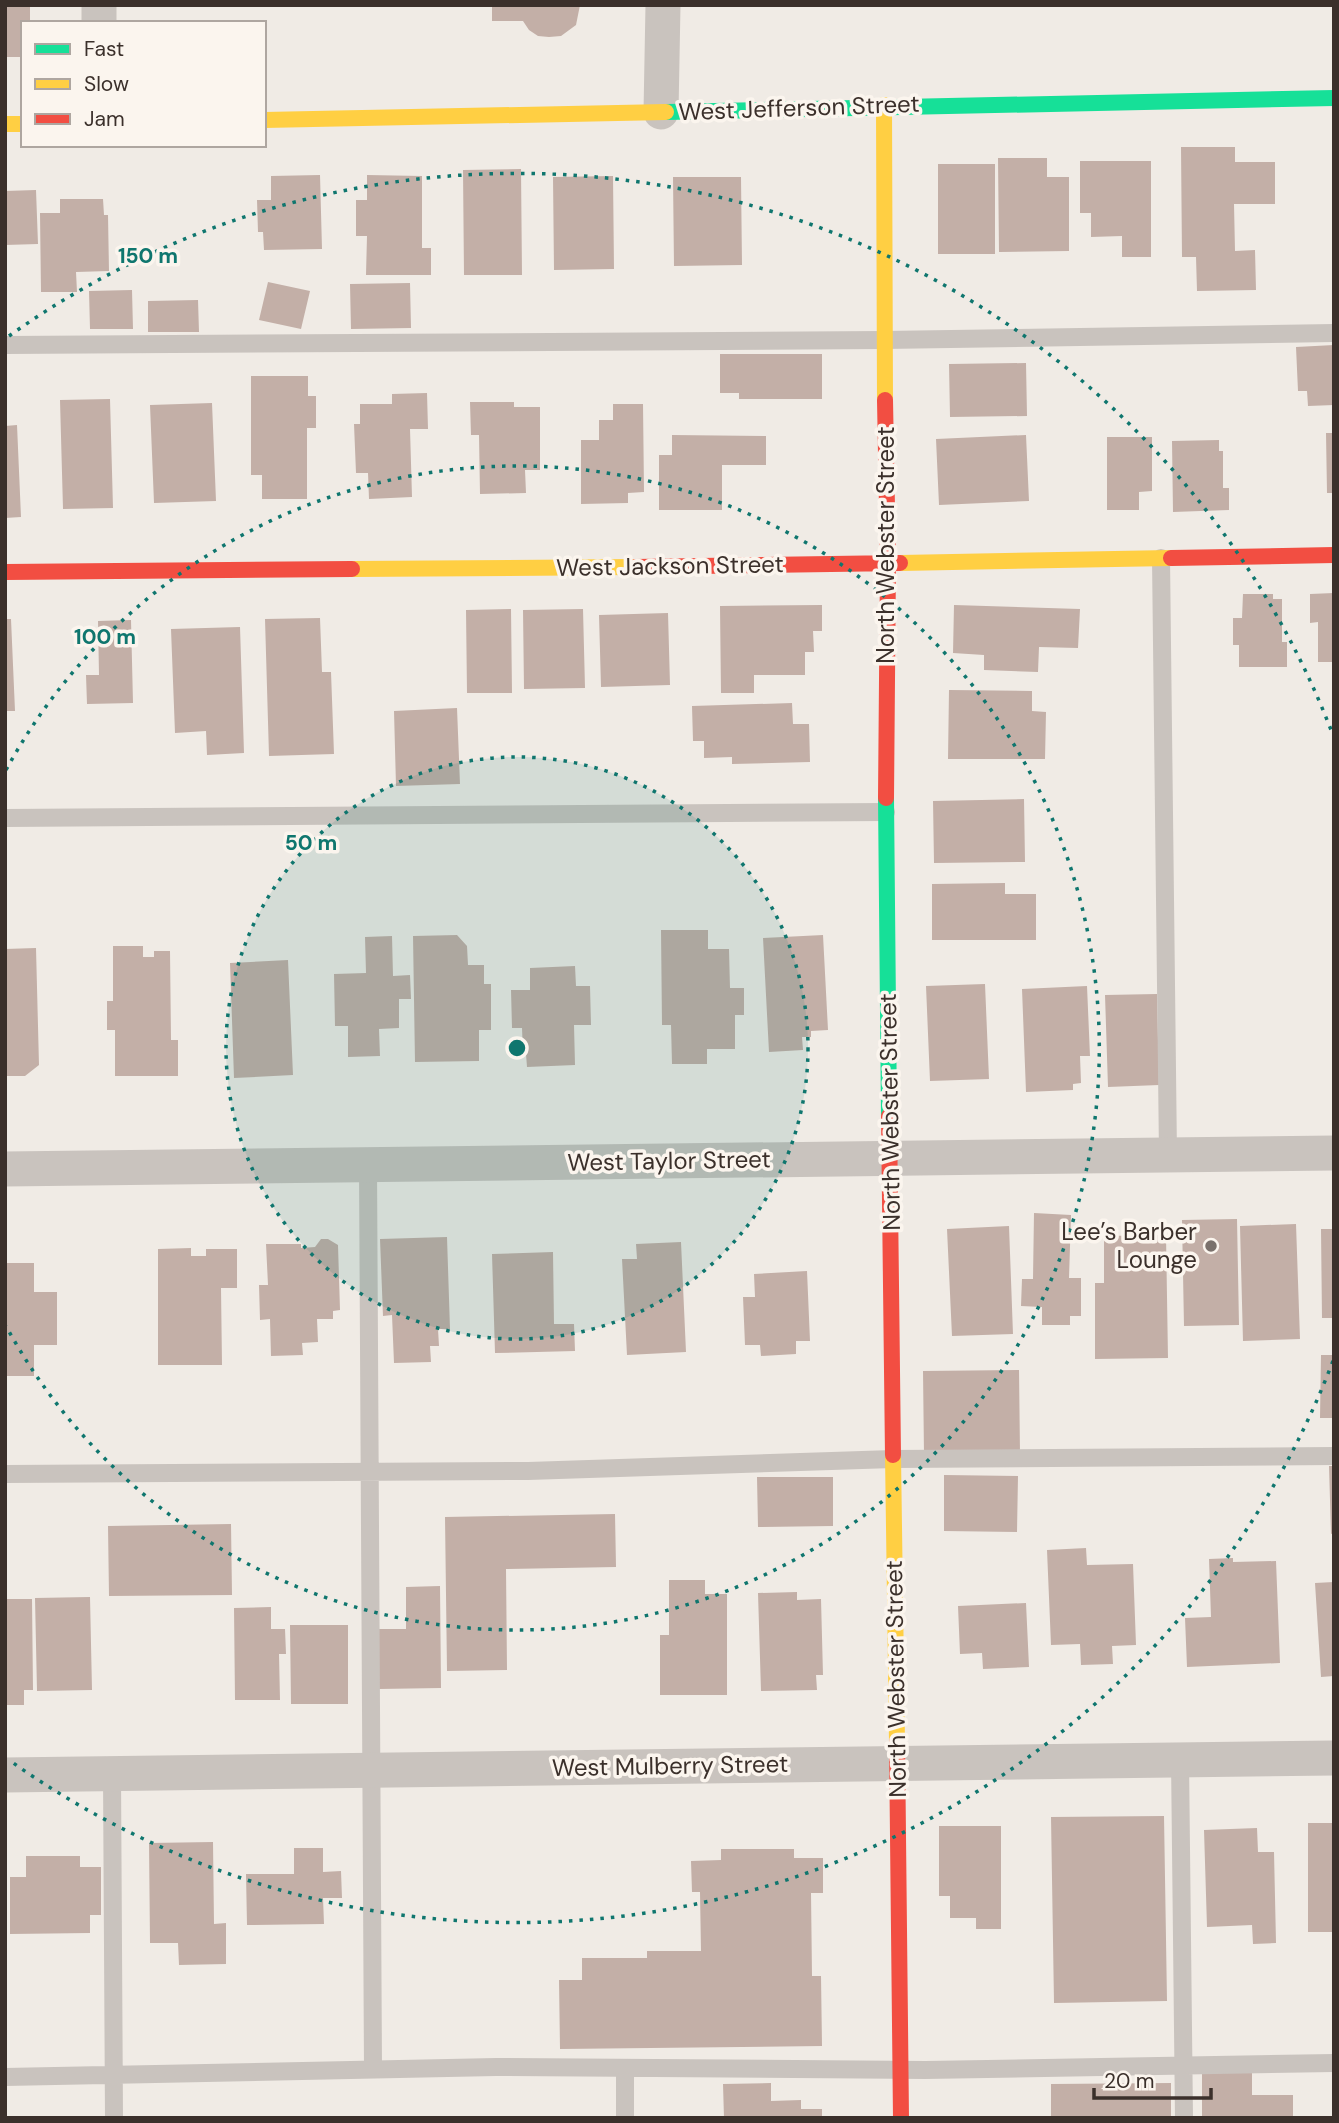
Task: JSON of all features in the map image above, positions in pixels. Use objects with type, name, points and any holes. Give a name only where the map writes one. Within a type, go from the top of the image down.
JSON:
[{"type":"street","points":[[661,112],[663,5]]},
{"type":"street","name":"West Jefferson Street","points":[[266,120],[884,105],[1334,98]]},
{"type":"street","name":"North Webster Street","points":[[884,105],[888,562],[886,812],[901,2118]]},
{"type":"street","name":"West Jackson Street","points":[[5,572],[660,567],[1334,555]]},
{"type":"street","name":"West Taylor Street","points":[[5,1169],[1334,1153]]},
{"type":"street","name":"West Mulberry Street","points":[[5,1775],[1334,1758]]},
{"type":"lane","points":[[5,345],[884,340],[1334,333]]},
{"type":"lane","points":[[1161,558],[1168,1155]]},
{"type":"lane","points":[[5,818],[886,812]]},
{"type":"lane","points":[[368,1165],[373,2069]]},
{"type":"lane","points":[[5,1474],[528,1471],[893,1458],[1334,1456]]},
{"type":"lane","points":[[1180,1759],[1184,2118]]},
{"type":"lane","points":[[111,1773],[114,2118]]},
{"type":"lane","points":[[5,2077],[496,2067],[900,2070],[1334,2063]]},
{"type":"lane","points":[[625,2068],[625,2118]]},
{"type":"building","points":[[5,5],[30,5],[30,21],[21,21],[21,57],[5,57]]},
{"type":"building","points":[[492,5],[580,5],[576,25],[561,36],[549,37],[538,36],[529,30],[523,21],[492,21]]},
{"type":"building","points":[[1181,147],[1235,147],[1235,162],[1275,162],[1275,204],[1234,204],[1235,251],[1255,250],[1256,290],[1197,291],[1196,257],[1182,257]]},
{"type":"building","points":[[998,158],[1047,158],[1047,177],[1069,177],[1069,251],[999,252]]},
{"type":"building","points":[[1080,161],[1151,161],[1151,257],[1122,257],[1122,236],[1091,237],[1091,213],[1080,213]]},
{"type":"building","points":[[938,164],[995,164],[995,254],[938,254]]},
{"type":"building","points":[[521,169],[522,275],[464,275],[463,170]]},
{"type":"building","points":[[320,175],[322,249],[264,250],[263,232],[258,232],[257,200],[271,200],[271,176]]},
{"type":"building","points":[[367,175],[422,176],[422,248],[431,248],[431,275],[366,275],[367,236],[356,236],[356,200],[367,200]]},
{"type":"building","points":[[613,176],[614,269],[554,270],[553,177]]},
{"type":"building","points":[[673,177],[741,177],[742,265],[674,266]]},
{"type":"building","points":[[36,190],[38,244],[5,245],[5,191]]},
{"type":"building","points":[[60,199],[103,199],[104,215],[108,215],[109,271],[76,272],[77,292],[41,292],[40,213],[60,213]]},
{"type":"building","points":[[268,282],[310,291],[301,329],[259,320]]},
{"type":"building","points":[[410,283],[411,328],[351,329],[350,284]]},
{"type":"building","points":[[132,290],[133,329],[90,329],[89,291]]},
{"type":"building","points":[[198,300],[199,332],[148,332],[148,301]]},
{"type":"building","points":[[1334,345],[1334,405],[1308,406],[1307,391],[1298,391],[1296,347]]},
{"type":"building","points":[[720,354],[822,354],[822,399],[739,399],[739,393],[720,393]]},
{"type":"building","points":[[1026,363],[1027,416],[950,417],[949,364]]},
{"type":"building","points":[[251,376],[308,376],[308,396],[316,396],[316,428],[307,428],[307,499],[262,499],[262,475],[251,475]]},
{"type":"building","points":[[427,393],[428,429],[410,429],[412,497],[369,499],[368,473],[356,473],[354,424],[360,424],[360,404],[392,404],[392,394]]},
{"type":"building","points":[[110,399],[113,508],[63,509],[60,400]]},
{"type":"building","points":[[470,402],[514,402],[514,407],[540,407],[540,470],[525,470],[526,493],[480,494],[479,435],[471,435]]},
{"type":"building","points":[[212,403],[216,501],[154,503],[150,405]]},
{"type":"building","points":[[613,404],[643,404],[644,492],[628,493],[628,503],[581,504],[581,440],[599,440],[599,420],[613,420]]},
{"type":"building","points":[[17,425],[21,517],[5,518],[5,426]]},
{"type":"building","points":[[1326,433],[1334,433],[1334,493],[1327,493]]},
{"type":"building","points":[[672,435],[766,436],[766,465],[722,465],[722,510],[659,510],[659,455],[672,455]]},
{"type":"building","points":[[1026,435],[1029,501],[939,505],[936,439]]},
{"type":"building","points":[[1107,437],[1152,437],[1152,491],[1139,492],[1139,510],[1107,510]]},
{"type":"building","points":[[1219,440],[1219,451],[1223,451],[1223,488],[1229,488],[1229,510],[1173,512],[1172,441]]},
{"type":"building","points":[[1334,593],[1334,662],[1318,662],[1318,622],[1310,623],[1310,594]]},
{"type":"building","points":[[1243,594],[1273,594],[1273,599],[1282,599],[1282,642],[1287,642],[1287,667],[1239,667],[1239,645],[1233,645],[1233,618],[1242,618]]},
{"type":"building","points":[[822,605],[822,631],[813,631],[814,652],[805,652],[805,675],[754,675],[754,693],[721,693],[720,606]]},
{"type":"building","points":[[954,605],[1080,609],[1078,648],[1039,647],[1038,672],[984,670],[984,655],[953,653]]},
{"type":"building","points":[[511,609],[512,693],[467,693],[466,610]]},
{"type":"building","points":[[583,609],[585,688],[524,689],[523,610]]},
{"type":"building","points":[[668,613],[670,685],[601,687],[599,615]]},
{"type":"building","points":[[320,618],[322,672],[331,672],[334,754],[269,756],[265,619]]},
{"type":"building","points":[[5,619],[11,619],[15,711],[5,711]]},
{"type":"building","points":[[131,620],[133,703],[87,704],[86,675],[99,675],[98,621]]},
{"type":"building","points":[[240,627],[244,753],[207,755],[206,731],[175,733],[171,629]]},
{"type":"building","points":[[949,690],[1032,691],[1032,711],[1046,712],[1045,759],[948,759]]},
{"type":"building","points":[[792,703],[793,724],[809,724],[810,762],[732,764],[732,757],[704,758],[704,741],[693,741],[692,706]]},
{"type":"building","points":[[457,708],[460,784],[396,786],[394,711]]},
{"type":"building","points":[[1024,799],[1025,862],[934,863],[933,801]]},
{"type":"building","points":[[1005,883],[1005,894],[1036,894],[1036,940],[932,940],[932,884]]},
{"type":"building","points":[[661,930],[708,930],[708,949],[729,949],[730,988],[744,988],[744,1015],[735,1015],[735,1049],[707,1049],[707,1064],[672,1064],[671,1025],[662,1025]]},
{"type":"building","points":[[457,935],[467,946],[468,965],[484,965],[484,984],[491,984],[491,1030],[479,1030],[479,1061],[415,1062],[413,936]]},
{"type":"building","points":[[823,935],[828,1030],[811,1031],[811,1037],[802,1037],[803,1050],[769,1052],[763,938]]},
{"type":"building","points":[[392,936],[393,976],[410,975],[411,999],[399,999],[399,1028],[379,1029],[380,1056],[348,1057],[348,1026],[335,1026],[334,974],[366,973],[365,937]]},
{"type":"building","points":[[113,946],[143,946],[143,957],[154,957],[154,951],[170,951],[171,1040],[178,1040],[178,1076],[115,1076],[115,1030],[107,1030],[107,1001],[113,1001]]},
{"type":"building","points":[[36,948],[39,1065],[25,1076],[5,1076],[5,949]]},
{"type":"building","points":[[288,960],[293,1075],[234,1078],[230,963]]},
{"type":"building","points":[[575,966],[576,986],[590,986],[591,1025],[574,1025],[575,1065],[527,1067],[526,1054],[523,1054],[522,1028],[512,1028],[511,990],[530,990],[530,968]]},
{"type":"building","points":[[985,984],[989,1079],[930,1081],[926,986]]},
{"type":"building","points":[[1087,986],[1090,1056],[1080,1056],[1081,1083],[1073,1084],[1073,1090],[1026,1092],[1022,989]]},
{"type":"building","points":[[1157,994],[1159,1085],[1108,1087],[1105,995]]},
{"type":"building","points":[[1034,1213],[1071,1215],[1069,1278],[1081,1278],[1081,1316],[1070,1316],[1070,1325],[1042,1325],[1042,1307],[1021,1306],[1022,1279],[1033,1279]]},
{"type":"building","points":[[1237,1219],[1239,1325],[1184,1326],[1182,1220]]},
{"type":"building","points":[[1296,1224],[1300,1339],[1243,1341],[1240,1226]]},
{"type":"building","points":[[1009,1226],[1013,1334],[952,1336],[947,1229]]},
{"type":"building","points":[[1321,1229],[1334,1229],[1334,1318],[1322,1318]]},
{"type":"building","points":[[1166,1235],[1168,1358],[1095,1359],[1095,1283],[1104,1283],[1104,1236]]},
{"type":"building","points":[[447,1237],[450,1329],[438,1329],[439,1346],[430,1346],[431,1362],[394,1363],[392,1315],[383,1316],[380,1239]]},
{"type":"building","points":[[321,1239],[328,1239],[338,1245],[340,1310],[333,1311],[333,1319],[317,1319],[318,1342],[302,1343],[303,1355],[271,1356],[270,1319],[260,1320],[259,1285],[268,1285],[266,1244],[301,1244],[301,1248],[315,1247]]},
{"type":"building","points":[[681,1242],[686,1352],[627,1355],[622,1259],[637,1259],[636,1244]]},
{"type":"building","points":[[191,1248],[191,1256],[206,1256],[206,1249],[237,1249],[237,1288],[221,1288],[222,1365],[158,1365],[158,1249]]},
{"type":"building","points":[[553,1252],[554,1324],[574,1324],[575,1351],[495,1353],[492,1254]]},
{"type":"building","points":[[5,1263],[34,1263],[34,1292],[57,1292],[57,1345],[34,1345],[34,1376],[5,1376]]},
{"type":"building","points":[[807,1271],[810,1341],[796,1341],[796,1354],[761,1356],[760,1345],[745,1345],[743,1297],[755,1297],[754,1274]]},
{"type":"building","points":[[1321,1355],[1334,1355],[1334,1418],[1320,1418]]},
{"type":"building","points":[[1019,1370],[1020,1454],[924,1455],[923,1371]]},
{"type":"building","points":[[1329,1466],[1334,1466],[1334,1533],[1331,1534]]},
{"type":"building","points":[[944,1475],[1018,1476],[1017,1532],[944,1531]]},
{"type":"building","points":[[757,1477],[833,1477],[833,1526],[758,1527]]},
{"type":"building","points":[[615,1514],[616,1567],[506,1569],[507,1670],[447,1671],[445,1517]]},
{"type":"building","points":[[231,1524],[232,1595],[109,1596],[108,1526]]},
{"type":"building","points":[[1086,1548],[1087,1565],[1133,1564],[1136,1645],[1112,1646],[1113,1664],[1081,1665],[1080,1644],[1051,1645],[1047,1550]]},
{"type":"building","points":[[1233,1558],[1233,1562],[1276,1561],[1280,1663],[1187,1667],[1185,1618],[1211,1617],[1209,1559]]},
{"type":"building","points":[[669,1580],[705,1580],[705,1594],[727,1594],[727,1695],[660,1695],[660,1635],[669,1635]]},
{"type":"building","points":[[1334,1582],[1334,1676],[1321,1677],[1315,1583]]},
{"type":"building","points":[[440,1586],[441,1688],[379,1689],[379,1629],[406,1629],[406,1587]]},
{"type":"building","points":[[797,1592],[797,1600],[821,1599],[823,1675],[816,1675],[817,1690],[761,1691],[758,1593]]},
{"type":"building","points":[[90,1597],[92,1690],[37,1691],[35,1598]]},
{"type":"building","points":[[5,1599],[32,1599],[33,1690],[24,1690],[24,1705],[5,1705]]},
{"type":"building","points":[[1026,1603],[1029,1667],[983,1669],[982,1653],[960,1654],[958,1606]]},
{"type":"building","points":[[271,1607],[271,1629],[285,1629],[286,1654],[279,1654],[280,1700],[235,1700],[234,1608]]},
{"type":"building","points":[[290,1625],[348,1625],[348,1704],[291,1704]]},
{"type":"building","points":[[1164,1816],[1167,2001],[1054,2003],[1051,1817]]},
{"type":"building","points":[[1308,1823],[1334,1823],[1334,1932],[1308,1932]]},
{"type":"building","points":[[939,1826],[1001,1826],[1001,1929],[976,1929],[976,1918],[950,1918],[950,1896],[939,1896]]},
{"type":"building","points":[[1257,1828],[1258,1852],[1274,1852],[1276,1943],[1253,1944],[1252,1925],[1207,1927],[1204,1830]]},
{"type":"building","points":[[213,1842],[214,1924],[226,1923],[226,1964],[179,1965],[178,1943],[150,1943],[149,1843]]},
{"type":"building","points":[[294,1848],[323,1848],[323,1872],[341,1871],[342,1898],[323,1898],[324,1924],[247,1925],[246,1874],[294,1874]]},
{"type":"building","points":[[721,1849],[794,1849],[794,1858],[823,1858],[823,1893],[811,1893],[812,1976],[821,1976],[822,2046],[560,2049],[559,1980],[582,1980],[582,1958],[647,1958],[647,1951],[701,1951],[700,1892],[692,1892],[691,1861],[721,1860]]},
{"type":"building","points":[[26,1856],[80,1856],[80,1867],[101,1867],[101,1915],[90,1915],[90,1933],[10,1934],[10,1877],[26,1877]]},
{"type":"building","points":[[1202,2070],[1252,2070],[1252,2095],[1293,2095],[1293,2118],[1202,2118]]},
{"type":"building","points":[[771,2083],[771,2101],[801,2100],[801,2109],[822,2109],[822,2118],[724,2118],[723,2084]]},
{"type":"building","points":[[1171,2083],[1171,2118],[1051,2118],[1051,2084]]},
{"type":"traffic: fast","points":[[666,112],[1334,98]]},
{"type":"traffic: fast","points":[[886,798],[889,1116]]},
{"type":"traffic: slow","points":[[884,105],[885,400]]},
{"type":"traffic: slow","points":[[266,120],[666,112]]},
{"type":"traffic: slow","points":[[5,124],[21,124]]},
{"type":"traffic: slow","points":[[900,563],[1171,558]]},
{"type":"traffic: slow","points":[[352,569],[635,567]]},
{"type":"traffic: slow","points":[[893,1455],[897,1742]]},
{"type":"traffic: jam","points":[[885,400],[888,562],[886,798]]},
{"type":"traffic: jam","points":[[1171,558],[1334,555]]},
{"type":"traffic: jam","points":[[635,567],[900,563]]},
{"type":"traffic: jam","points":[[5,572],[352,569]]},
{"type":"traffic: jam","points":[[889,1116],[893,1455]]},
{"type":"traffic: jam","points":[[897,1742],[901,2118]]},
{"type":"place","name":"Lee’s Barber Lounge","points":[[1211,1246]]}]
